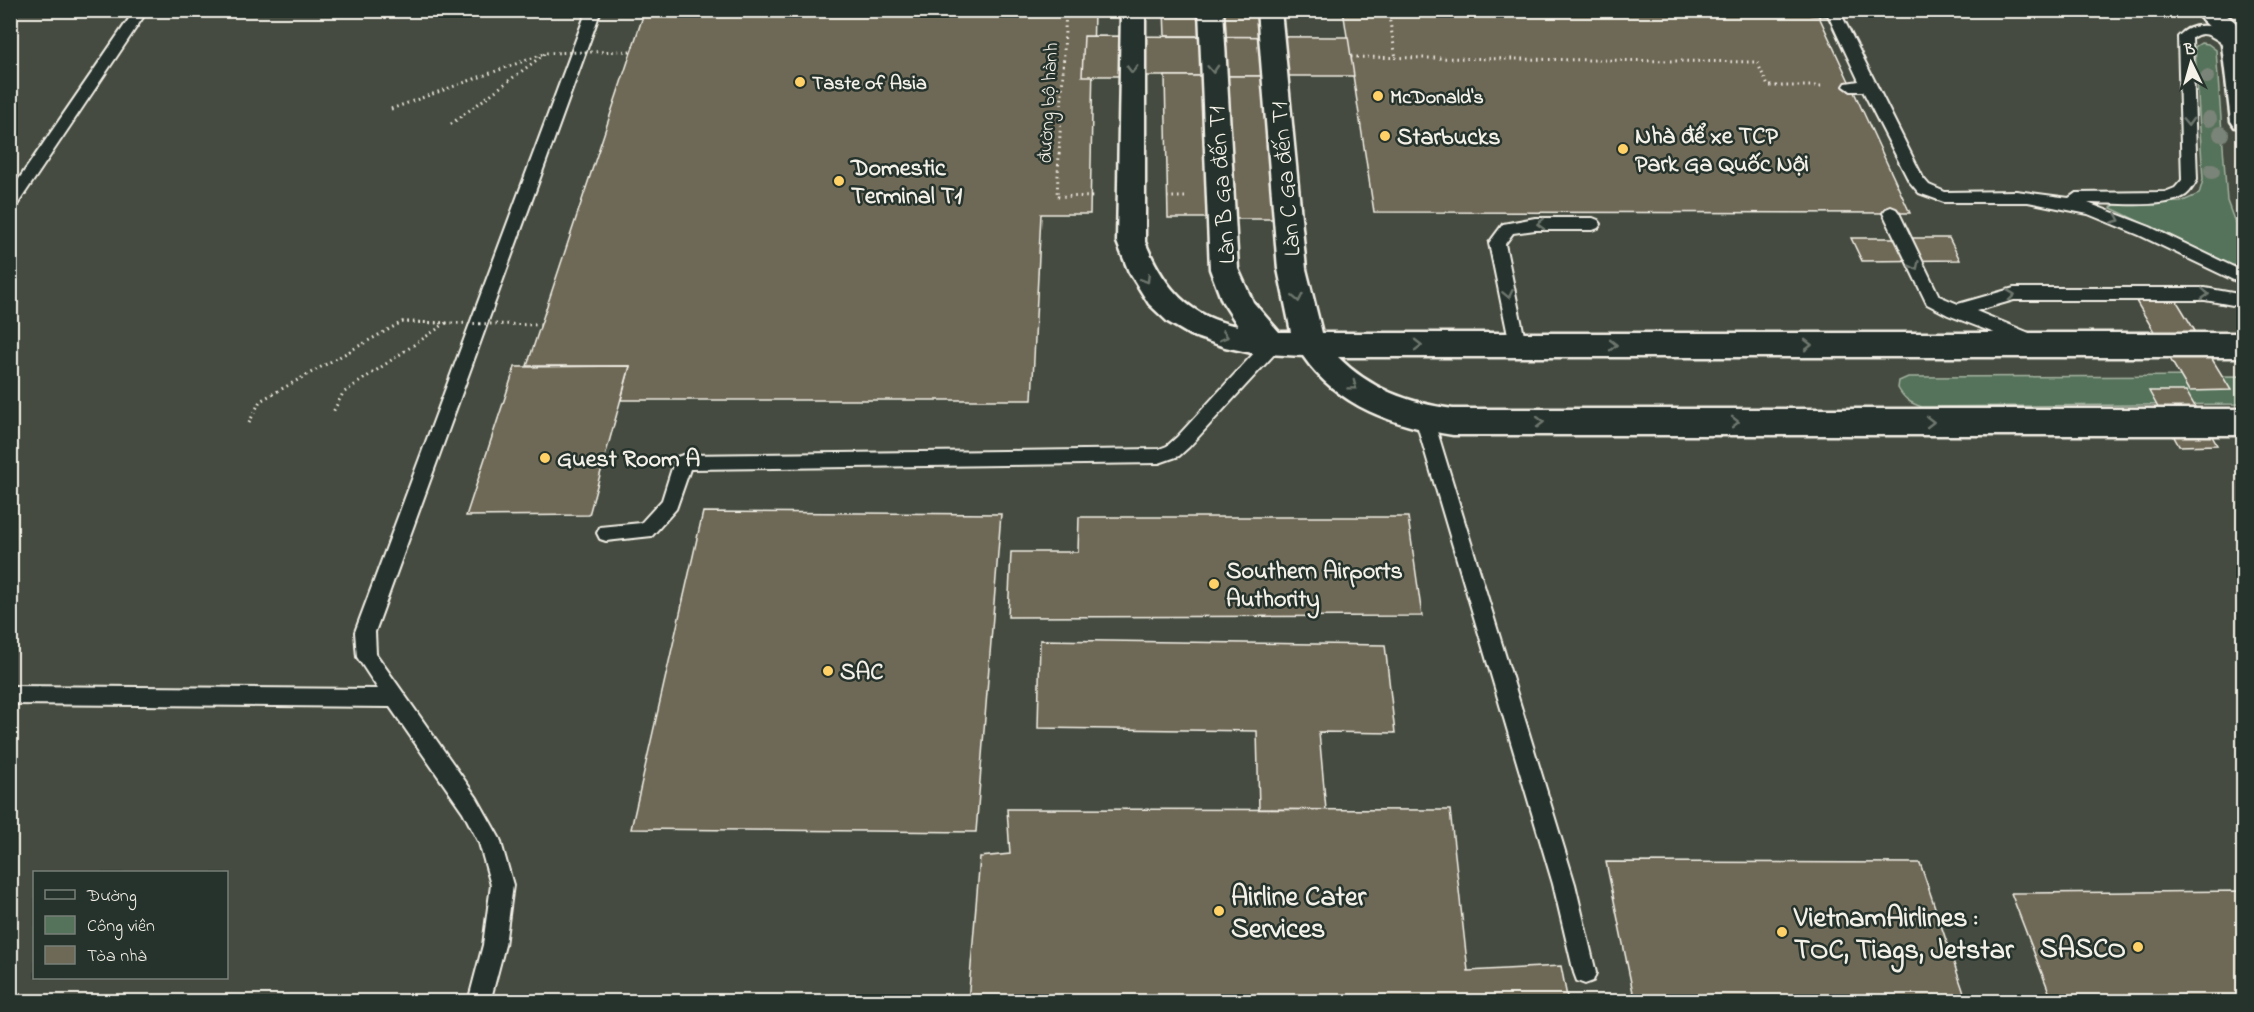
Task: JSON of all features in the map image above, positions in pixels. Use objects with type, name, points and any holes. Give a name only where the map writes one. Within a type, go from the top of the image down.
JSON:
[{"type":"street","points":[[1133,10],[1131,242],[1147,283],[1161,300],[1212,333],[1238,340],[1312,345],[2244,345]]},
{"type":"street","name":"Làn B Ga đến T1","points":[[1211,10],[1224,269],[1229,286],[1246,317],[1274,344]]},
{"type":"street","name":"Làn C Ga đến T1","points":[[1269,10],[1293,269],[1299,307],[1312,345]]},
{"type":"street","points":[[2204,10],[2226,28],[2235,45],[2244,121]]},
{"type":"street","points":[[1312,345],[1330,367],[1354,388],[1385,406],[1424,418],[1463,422],[2244,422]]},
{"type":"lane","points":[[10,204],[142,10]]},
{"type":"lane","points":[[479,1002],[494,945],[502,885],[489,839],[470,805],[367,657],[364,632],[594,10]]},
{"type":"lane","points":[[1816,11],[1833,11],[1868,86],[1917,181],[1924,189],[1944,197],[2149,198],[2178,194],[2186,188],[2190,180],[2185,37],[2190,32],[2200,29],[2212,30],[2235,45]]},
{"type":"lane","points":[[1851,86],[1868,86]]},
{"type":"lane","points":[[2039,198],[2096,210],[2244,279]]},
{"type":"lane","points":[[1891,213],[1933,300],[2040,345]]},
{"type":"lane","points":[[1518,345],[1497,243],[1508,228],[1535,224],[1593,224]]},
{"type":"lane","points":[[1954,310],[2014,294],[2205,294],[2244,301]]},
{"type":"lane","points":[[606,533],[646,530],[662,516],[670,504],[683,462],[1159,456],[1173,452],[1274,344]]},
{"type":"lane","points":[[1424,418],[1564,885],[1585,973]]},
{"type":"lane","points":[[10,696],[396,698]]},
{"type":"path","name":"đường bộ hành","points":[[1058,196],[1066,10]]},
{"type":"path","points":[[1388,10],[1396,58]]},
{"type":"path","points":[[391,109],[546,53],[631,51]]},
{"type":"path","points":[[451,124],[546,53]]},
{"type":"path","points":[[1351,57],[1758,62],[1768,86],[1851,86]]},
{"type":"path","points":[[249,423],[260,401],[402,322],[541,325]]},
{"type":"path","points":[[333,412],[343,393],[446,323]]},
{"type":"shaded area","points":[[10,11],[2243,11],[2243,1001],[11,1001]]},
{"type":"green space","points":[[2201,43],[2208,44],[2216,50],[2227,201],[2234,220],[2243,233],[2243,266],[2229,265],[2111,208],[2115,204],[2181,202],[2199,194],[2203,180],[2195,47]]},
{"type":"green space","points":[[2243,376],[2244,404],[1922,407],[1908,400],[1898,388],[1899,381],[1908,377]]},
{"type":"building","name":"Domestic Terminal T1","points":[[645,10],[1094,10],[1090,214],[1041,214],[1032,400],[621,400],[630,366],[527,366]]},
{"type":"building","points":[[1164,10],[1199,10],[1200,36],[1165,36]]},
{"type":"building","points":[[1222,10],[1257,10],[1259,37],[1224,37]]},
{"type":"building","name":"Nhà để xe TCP Park Ga Quốc Nội","points":[[1343,10],[1816,10],[1910,213],[1374,212]]},
{"type":"building","points":[[1084,36],[1348,37],[1354,76],[1082,76]]},
{"type":"building","points":[[1165,76],[1201,76],[1208,218],[1168,218]]},
{"type":"building","points":[[1226,76],[1263,76],[1274,219],[1234,219]]},
{"type":"building","points":[[1851,238],[1949,238],[1960,260],[1862,261]]},
{"type":"building","points":[[2173,295],[2231,390],[2189,391],[2133,296]]},
{"type":"building","name":"Guest Room A","points":[[630,366],[589,515],[466,516],[515,367]]},
{"type":"building","points":[[2149,391],[2186,391],[2217,445],[2179,446]]},
{"type":"building","name":"SAC","points":[[703,512],[1001,514],[976,832],[631,829]]},
{"type":"building","name":"Southern Airports Authority","points":[[1079,517],[1408,517],[1422,616],[1008,617],[1011,552],[1078,552]]},
{"type":"building","points":[[1040,640],[1385,645],[1395,733],[1319,732],[1326,810],[1259,809],[1257,731],[1038,728]]},
{"type":"building","name":"Airline Cater Services","points":[[1007,809],[1450,810],[1468,971],[1561,966],[1568,1002],[968,1002],[980,857],[1010,854]]},
{"type":"building","name":"VietnamAirlines : TOC, Tiags, Jetstar","points":[[1606,862],[1920,863],[1967,1002],[1635,1002]]},
{"type":"building","name":"SASCO","points":[[2244,891],[2244,1002],[2053,1002],[2011,893]]},
{"type":"place","name":"Taste of Asia","points":[[800,82]]},
{"type":"place","name":"McDonald's","points":[[1378,96]]},
{"type":"place","name":"Starbucks","points":[[1385,136]]},
{"type":"place","name":"Nhà để xe TCP Park Ga Quốc Nội","points":[[1623,149]]},
{"type":"place","name":"Domestic Terminal T1","points":[[839,181]]},
{"type":"place","name":"Guest Room A","points":[[545,458]]},
{"type":"place","name":"Southern Airports Authority","points":[[1214,584]]},
{"type":"place","name":"SAC","points":[[828,671]]},
{"type":"place","name":"Airline Cater Services","points":[[1219,911]]},
{"type":"place","name":"VietnamAirlines : TOC, Tiags, Jetstar","points":[[1782,932]]},
{"type":"place","name":"SASCO","points":[[2138,947]]}]
